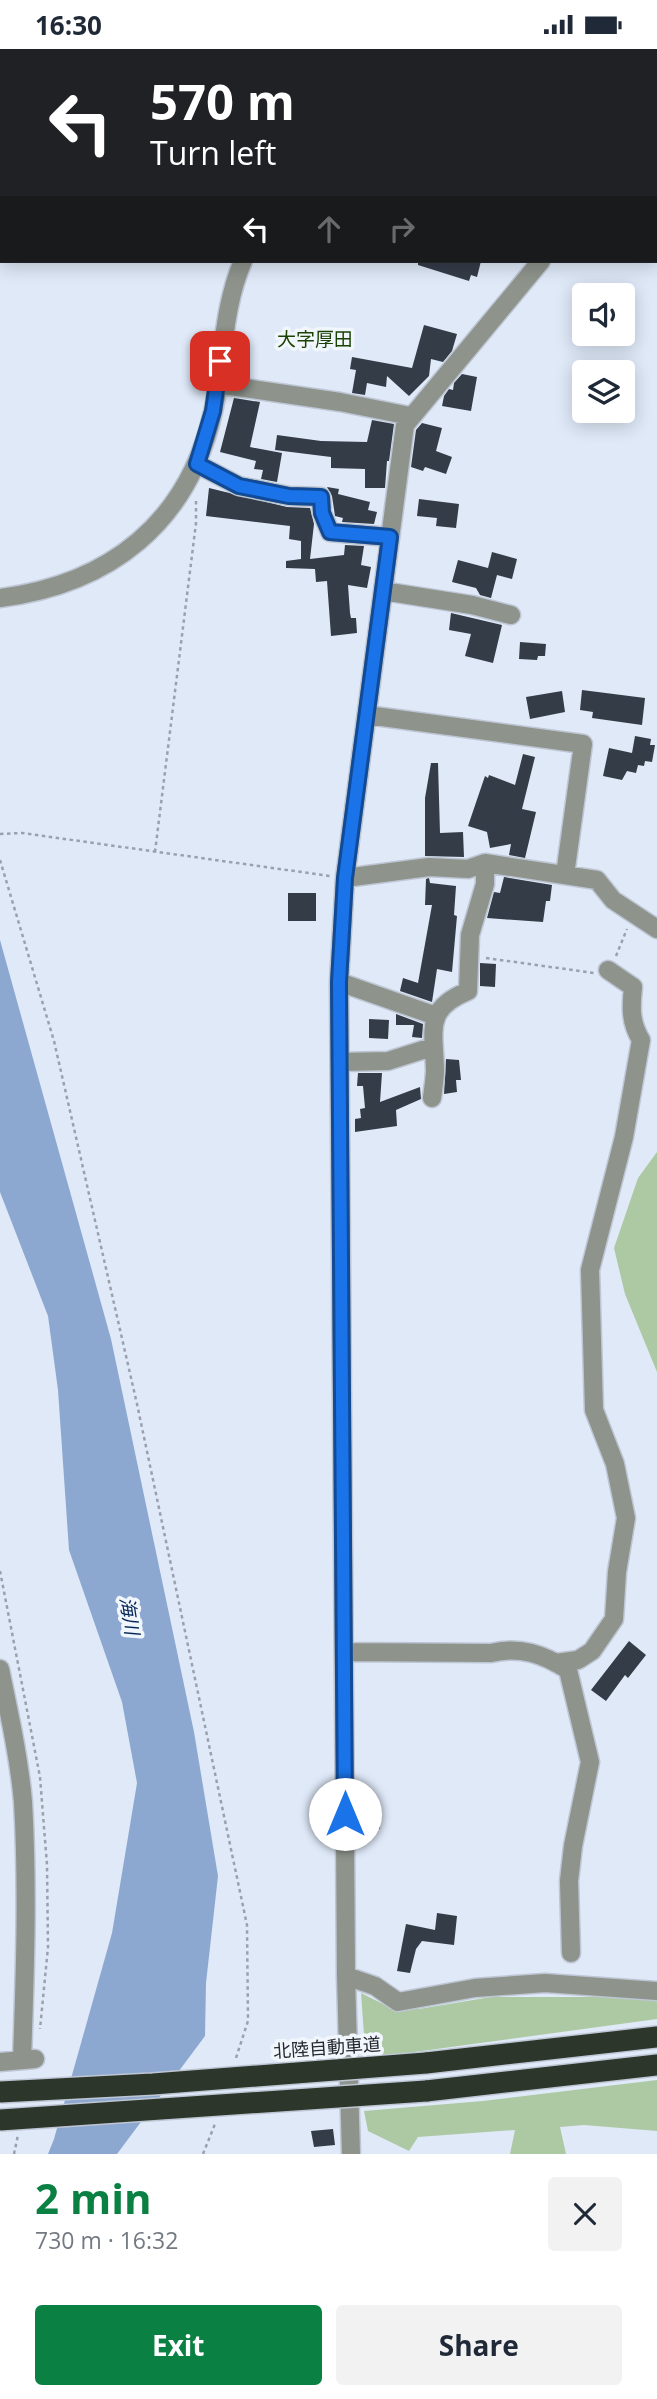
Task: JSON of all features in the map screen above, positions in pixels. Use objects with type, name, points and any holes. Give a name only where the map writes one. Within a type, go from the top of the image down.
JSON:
[{"type":"highway","name":"北陸自動車道","points":[[0,2092],[153,2084],[426,2063],[657,2037]]},
{"type":"highway","points":[[0,2120],[426,2091],[657,2065]]},
{"type":"street","points":[[0,598],[53,589],[112,562],[147,534],[176,500],[197,464],[213,411],[228,313],[242,263]]},
{"type":"street","points":[[351,2154],[346,1976],[339,982],[345,878],[405,425],[539,263]]},
{"type":"street","points":[[216,384],[340,402],[410,416]]},
{"type":"street","points":[[197,464],[239,486],[289,496],[321,497],[322,513],[330,532],[390,537]]},
{"type":"street","points":[[383,591],[472,605],[512,615]]},
{"type":"street","points":[[367,715],[583,744],[565,874]]},
{"type":"street","points":[[345,878],[429,867],[468,869],[485,863],[565,874],[597,880],[613,900],[657,929]]},
{"type":"street","points":[[432,1098],[435,1069],[432,1047],[436,1016],[449,999],[468,991],[470,935],[485,884],[485,863]]},
{"type":"street","points":[[556,1663],[578,1660],[592,1651],[614,1619],[617,1572],[626,1518],[615,1464],[594,1410],[590,1270],[624,1137],[641,1040],[634,1028],[631,1009],[633,987],[608,970]]},
{"type":"street","points":[[339,982],[436,1016]]},
{"type":"street","points":[[340,1062],[388,1061],[432,1047]]},
{"type":"street","points":[[344,1652],[491,1653],[511,1648],[556,1663],[568,1670],[590,1762],[573,1846],[569,1881],[571,1954]]},
{"type":"street","points":[[0,1669],[15,1741],[23,1801],[28,2060],[0,2062]]},
{"type":"street","points":[[346,1976],[375,1986],[398,2002],[475,1987],[545,1983],[657,1991]]},
{"type":"path","points":[[155,852],[194,537],[196,499]]},
{"type":"path","points":[[0,834],[22,832],[345,878]]},
{"type":"path","points":[[0,860],[58,1055],[137,1404],[247,1925],[248,2021],[232,2071]]},
{"type":"path","points":[[469,955],[563,970],[594,973],[608,970],[633,913]]},
{"type":"path","points":[[204,2154],[215,2122]]},
{"type":"green space","points":[[657,1152],[657,1372],[625,1294],[614,1248],[638,1178]]},
{"type":"green space","points":[[361,1993],[393,2009],[419,2009],[491,1997],[657,1997],[657,2019],[385,2056],[365,2049]]},
{"type":"green space","points":[[657,2080],[657,2131],[584,2125],[560,2127],[566,2154],[510,2154],[515,2130],[418,2137],[409,2151],[368,2131],[364,2111],[483,2101]]},
{"type":"water","name":"海川","points":[[0,940],[111,1339],[194,1732],[218,1876],[206,1983],[205,2036],[117,2154],[48,2154],[112,1933],[137,1783],[122,1702],[69,1550],[58,1390],[48,1316],[0,1192]]},
{"type":"building","points":[[480,263],[477,277],[471,275],[469,281],[418,265]]},
{"type":"building","points":[[424,325],[457,334],[452,351],[443,362],[431,359],[429,376],[409,396],[387,376],[386,387],[367,383],[365,395],[352,393],[356,370],[350,369],[352,357],[412,368]]},
{"type":"building","points":[[462,374],[477,377],[471,411],[442,406],[444,396],[449,389],[453,390],[454,383]]},
{"type":"building","points":[[234,398],[260,402],[250,447],[282,453],[277,482],[261,479],[263,470],[254,469],[256,461],[220,452]]},
{"type":"building","points":[[372,420],[394,424],[385,488],[365,488],[365,469],[331,468],[331,457],[275,450],[277,435],[321,441],[367,442]]},
{"type":"building","points":[[422,423],[442,428],[436,451],[452,457],[446,474],[425,467],[423,471],[411,467],[416,430]]},
{"type":"building","points":[[327,487],[339,489],[338,494],[370,502],[368,510],[377,512],[374,524],[342,522],[343,518],[335,516],[332,496]]},
{"type":"building","points":[[209,488],[287,507],[310,508],[314,524],[310,559],[344,555],[345,545],[364,546],[361,565],[371,567],[367,588],[348,585],[350,613],[351,618],[356,618],[357,633],[331,636],[327,581],[316,582],[315,569],[286,568],[286,561],[301,559],[301,541],[289,539],[290,526],[206,516]]},
{"type":"building","points":[[419,499],[459,504],[456,528],[436,526],[437,518],[417,516]]},
{"type":"building","points":[[492,552],[517,559],[512,579],[497,575],[491,598],[480,595],[476,588],[452,582],[458,560],[488,568]]},
{"type":"building","points":[[451,613],[502,625],[493,663],[465,656],[471,634],[449,630]]},
{"type":"building","points":[[520,642],[546,644],[545,656],[538,656],[537,660],[519,659]]},
{"type":"building","points":[[582,690],[645,698],[642,725],[592,718],[593,712],[580,710]]},
{"type":"building","points":[[562,691],[565,712],[530,719],[526,697]]},
{"type":"building","points":[[635,736],[651,739],[650,745],[655,745],[652,762],[645,761],[644,766],[638,765],[636,773],[627,771],[622,780],[603,776],[609,748],[632,753]]},
{"type":"building","points":[[523,754],[535,757],[522,809],[536,812],[525,858],[509,855],[511,844],[490,848],[487,832],[468,826],[485,776],[488,778],[489,775],[515,785]]},
{"type":"building","points":[[431,763],[438,763],[440,833],[463,832],[464,857],[425,856],[425,798]]},
{"type":"building","points":[[504,877],[552,885],[543,922],[487,918],[494,892],[500,893]]},
{"type":"building","points":[[429,878],[430,883],[456,886],[454,915],[457,916],[452,972],[437,969],[432,1002],[400,991],[403,978],[418,983],[432,905],[425,905],[426,879]]},
{"type":"building","points":[[288,893],[316,893],[316,921],[288,921]]},
{"type":"building","points":[[480,963],[496,964],[495,987],[480,986]]},
{"type":"building","points":[[396,1014],[423,1024],[422,1038],[412,1037],[414,1025],[396,1025]]},
{"type":"building","points":[[369,1019],[389,1020],[388,1039],[369,1038]]},
{"type":"building","points":[[446,1059],[459,1060],[461,1080],[456,1080],[457,1092],[444,1094]]},
{"type":"building","points":[[358,1073],[382,1073],[380,1102],[420,1087],[421,1099],[396,1110],[397,1126],[355,1132],[355,1119],[361,1118],[360,1109],[365,1108],[363,1086],[357,1086]]},
{"type":"building","points":[[629,1641],[646,1655],[628,1678],[625,1675],[606,1701],[591,1690]]},
{"type":"building","points":[[380,1816],[380,1829],[356,1830],[356,1817]]},
{"type":"building","points":[[437,1913],[457,1916],[454,1945],[422,1941],[416,1949],[410,1973],[397,1971],[406,1924],[435,1930]]},
{"type":"building","points":[[333,2129],[335,2145],[314,2147],[311,2131]]},
{"type":"district","name":"大字厚田","points":[[315,339]]},
{"type":"route","points":[[220,361],[213,411],[197,464],[239,486],[289,496],[321,497],[322,513],[330,532],[390,537],[345,878],[339,982],[345,1814]]}]
